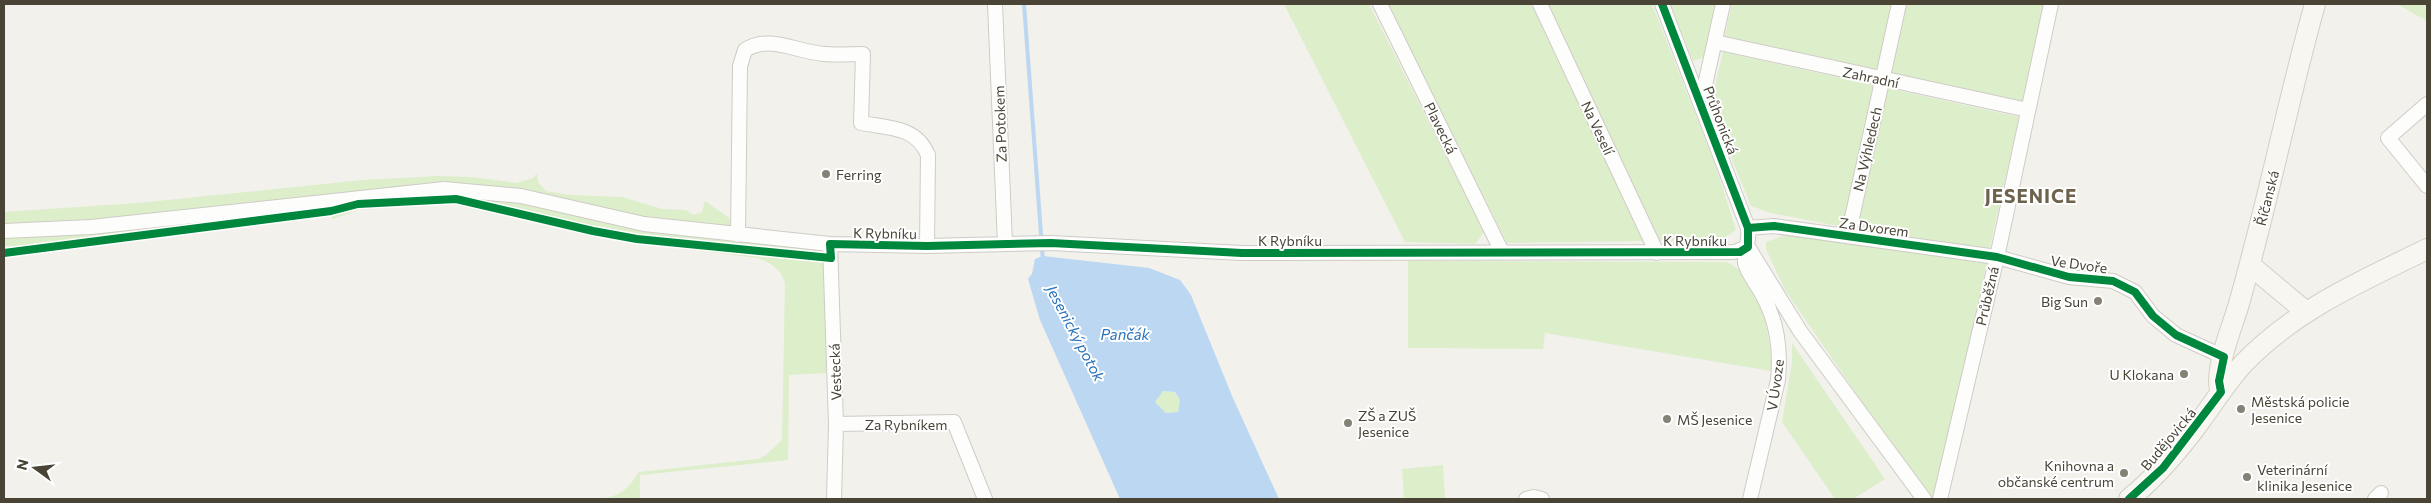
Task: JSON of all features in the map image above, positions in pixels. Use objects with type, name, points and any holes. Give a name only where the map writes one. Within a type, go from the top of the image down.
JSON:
[{"type":"main road","name":"Říčanská","points":[[2221,392],[2219,380],[2224,357],[2250,265],[2294,78],[2314,4]]},
{"type":"main road","name":"Budějovická","points":[[2129,499],[2163,468],[2243,364],[2266,341],[2305,311],[2344,289],[2427,248]]},
{"type":"main road","points":[[2250,265],[2305,311]]},
{"type":"street","name":"Za Potokem","points":[[995,4],[1005,244]]},
{"type":"street","name":"Plavecká","points":[[1380,4],[1502,252]]},
{"type":"street","name":"Na Veselí","points":[[1540,4],[1657,253]]},
{"type":"street","name":"Průhonická","points":[[1662,4],[1748,228],[1748,247]]},
{"type":"street","points":[[1701,103],[1723,4]]},
{"type":"street","name":"Na Výhledech","points":[[1848,236],[1899,4]]},
{"type":"street","name":"Průběžná","points":[[1940,499],[1997,257],[2051,4]]},
{"type":"street","name":"K Rybníku","points":[[738,235],[740,66],[745,50],[756,42],[780,44],[822,54],[863,54],[861,123],[909,132],[922,142],[928,154],[927,246]]},
{"type":"street","name":"Zahradní","points":[[1715,42],[2028,110]]},
{"type":"street","points":[[2427,104],[2388,138],[2427,186]]},
{"type":"street","name":"K Rybníku","points":[[4,231],[91,227],[444,189],[521,196],[644,224],[830,244],[927,246],[1051,243],[1242,253],[1657,253],[1734,252],[1748,247]]},
{"type":"street","name":"Za Dvorem","points":[[1748,228],[1774,226],[1997,257]]},
{"type":"street","name":"Vestecká","points":[[830,244],[836,424],[834,499]]},
{"type":"street","points":[[1748,247],[1800,331],[1924,499]]},
{"type":"street","name":"V Úvoze","points":[[1748,247],[1746,265],[1773,318],[1777,330],[1780,361],[1774,402],[1750,499]]},
{"type":"street","name":"Ve Dvoře","points":[[1997,257],[2069,277],[2113,281],[2135,292],[2153,316],[2176,335],[2224,357]]},
{"type":"street","name":"Za Rybníkem","points":[[836,424],[954,422],[985,499]]},
{"type":"street","points":[[1526,499],[1534,497],[1542,499]]},
{"type":"green space","points":[[1284,4],[1369,4],[1484,232],[1475,244],[1405,242]]},
{"type":"green space","points":[[1393,4],[1531,4],[1644,241],[1507,243],[1388,6]]},
{"type":"green space","points":[[1547,4],[1652,4],[1716,167],[1736,230],[1721,240],[1662,241],[1658,238]]},
{"type":"green space","points":[[1670,4],[1717,4],[1706,57],[1693,61]]},
{"type":"green space","points":[[1732,4],[1891,4],[1877,71],[1724,38]]},
{"type":"green space","points":[[1906,4],[2044,4],[2022,103],[1890,74]]},
{"type":"green space","points":[[2397,4],[2427,4],[2427,21]]},
{"type":"green space","points":[[1723,52],[1873,85],[1843,227],[1771,213],[1751,206],[1710,106]]},
{"type":"green space","points":[[1887,88],[2019,117],[1989,251],[1856,229]]},
{"type":"green space","points":[[537,173],[538,182],[546,191],[570,195],[622,197],[662,209],[686,210],[693,215],[702,212],[705,201],[729,218],[732,226],[729,229],[662,222],[492,188],[113,221],[4,226],[4,212],[138,203],[363,180],[438,176],[472,177],[517,183],[533,178]]},
{"type":"green space","points":[[431,195],[472,195],[820,249],[824,254],[753,246],[671,241],[671,238],[666,238],[666,240],[607,231],[530,215],[519,211],[520,209],[515,207],[514,210],[479,200]]},
{"type":"green space","points":[[436,202],[457,203],[498,210],[599,235],[684,247],[827,260],[826,373],[789,375],[788,460],[640,475],[640,499],[598,499],[623,491],[639,472],[758,459],[766,455],[782,440],[785,283],[780,272],[771,264],[758,258],[591,236],[467,205],[440,204],[358,210],[332,219],[332,214],[357,208]]},
{"type":"green space","points":[[277,208],[286,213],[264,216],[263,213],[258,214],[258,217],[123,234],[123,232],[118,232],[117,235],[10,249],[10,246],[5,246],[4,249],[4,236],[103,230]]},
{"type":"green space","points":[[297,218],[297,221],[218,229],[84,248],[46,250]]},
{"type":"green space","points":[[1789,234],[1987,262],[1936,496],[1928,498],[1785,290],[1766,249],[1766,242]]},
{"type":"green space","points":[[1408,261],[1726,262],[1737,269],[1747,280],[1762,309],[1769,343],[1771,371],[1545,333],[1543,349],[1408,348]]},
{"type":"green space","points":[[1792,343],[1885,479],[1853,499],[1835,499],[1782,422],[1792,362]]},
{"type":"green space","points":[[1163,391],[1174,392],[1180,400],[1178,412],[1166,413],[1155,402]]},
{"type":"green space","points":[[1443,465],[1445,499],[1404,499],[1402,469]]},
{"type":"water","name":"Pančák","points":[[1043,256],[1149,268],[1180,280],[1191,295],[1232,396],[1279,499],[1120,499],[1040,320],[1028,279],[1032,274],[1035,259]],"holes":[[[1163,391],[1175,392],[1180,400],[1178,412],[1166,413],[1155,402]]]},
{"type":"waterway","name":"Jesenický potok","points":[[1024,4],[1043,261]]},
{"type":"cycle path","points":[[4,253],[331,211],[358,204],[456,199],[593,231],[637,239],[831,258],[830,244],[927,246],[1051,243],[1242,253],[1740,252],[1748,247],[1748,228],[1662,4]]},
{"type":"cycle path","points":[[1748,228],[1774,226],[1997,257],[2069,277],[2113,281],[2135,292],[2153,316],[2176,335],[2224,357],[2219,381],[2221,392],[2163,468],[2129,499]]},
{"type":"place","name":"Ferring","points":[[826,174]]},
{"type":"place","name":"Big Sun","points":[[2098,301]]},
{"type":"place","name":"U Klokana","points":[[2184,374]]},
{"type":"place","name":"Městská policie Jesenice","points":[[2241,409]]},
{"type":"place","name":"MŠ Jesenice","points":[[1667,419]]},
{"type":"place","name":"ZŠ a ZUŠ Jesenice","points":[[1348,423]]},
{"type":"place","name":"Knihovna a občanské centrum","points":[[2124,473]]},
{"type":"place","name":"Veterinární klinika Jesenice","points":[[2247,477]]},
{"type":"district","name":"JESENICE","points":[[2031,195]]}]
